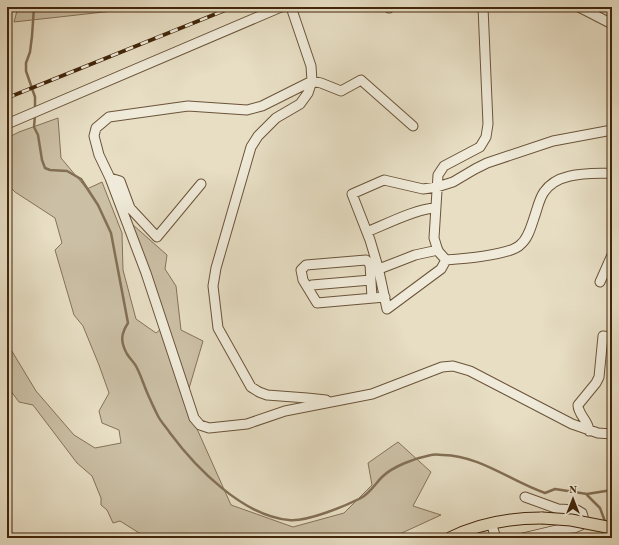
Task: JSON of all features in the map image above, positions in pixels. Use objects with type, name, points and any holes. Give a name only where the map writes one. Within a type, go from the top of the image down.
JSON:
[{"type":"main road","points":[[455,537],[491,523],[520,518],[571,520],[612,528]]},
{"type":"street","points":[[7,124],[281,7]]},
{"type":"street","points":[[292,7],[311,66],[312,81],[308,93],[300,104],[276,118],[258,136],[251,147],[216,268],[213,286],[218,328],[251,387],[267,395],[334,401]]},
{"type":"street","points":[[446,260],[438,250],[434,238],[438,175],[444,166],[480,147],[486,137],[488,124],[482,7]]},
{"type":"street","points":[[579,7],[612,24]]},
{"type":"street","points":[[413,126],[361,80],[342,91],[312,81],[262,106],[247,110],[188,106],[109,117],[96,128],[94,136],[99,155],[110,178],[146,273],[194,418],[200,425],[209,428],[247,424],[285,411],[372,394],[435,368],[453,366],[470,371],[572,424],[589,431],[612,434]]},
{"type":"street","points":[[446,260],[441,269],[387,309],[379,269],[367,232],[352,194],[384,180],[423,189],[437,187],[453,182],[487,163],[553,142],[612,130]]},
{"type":"street","points":[[446,260],[510,251],[520,246],[527,236],[544,192],[554,182],[574,175],[612,172]]},
{"type":"street","points":[[110,178],[120,181],[130,208],[157,237],[201,184]]},
{"type":"street","points":[[367,232],[404,217],[430,208],[435,208]]},
{"type":"street","points":[[379,269],[415,255],[438,250]]},
{"type":"street","points":[[600,282],[612,255]]},
{"type":"street","points":[[372,298],[370,264],[366,260],[306,266],[302,270],[303,280],[318,303],[385,297]]},
{"type":"street","points":[[308,288],[312,285],[371,280]]},
{"type":"street","points":[[589,431],[589,427],[578,409],[578,405],[599,377],[603,336],[612,337]]},
{"type":"street","points":[[523,538],[561,529],[574,528],[581,525],[584,520],[582,513],[577,510],[558,509],[525,497]]},
{"type":"street","points":[[491,523],[496,538]]},
{"type":"shaded area","points":[[18,7],[149,7],[14,22]]},
{"type":"shaded area","points":[[58,118],[61,158],[87,189],[102,182],[122,233],[123,270],[136,319],[156,333],[167,324],[132,224],[167,255],[165,269],[176,286],[181,330],[203,341],[185,402],[231,505],[293,527],[344,513],[372,485],[368,463],[398,442],[431,472],[413,506],[441,515],[391,538],[145,538],[120,521],[113,523],[107,510],[101,505],[101,498],[92,476],[77,463],[33,405],[19,402],[7,386],[7,343],[36,391],[74,435],[95,448],[121,443],[119,430],[102,423],[99,411],[109,393],[83,326],[74,315],[55,250],[62,243],[55,218],[15,192],[7,184],[7,138],[19,132]]},
{"type":"waterway","points":[[34,7],[32,36],[30,52],[26,63],[26,71],[35,97],[35,110]]},
{"type":"waterway","points":[[35,115],[34,127],[38,135],[42,160],[45,168],[50,170],[67,171],[81,179],[98,205],[111,233],[128,323],[122,338],[123,345],[127,354],[136,366],[158,416],[193,461],[207,475],[238,500],[255,510],[272,517],[289,520],[306,519],[336,509],[361,498],[392,469],[412,460],[434,455],[457,456],[483,464],[545,493],[555,489],[587,494],[612,490]]},
{"type":"waterway","points":[[587,495],[600,508],[606,524]]},
{"type":"waterway","points":[[608,530],[610,538]]},
{"type":"railway","points":[[7,98],[233,7]]}]
